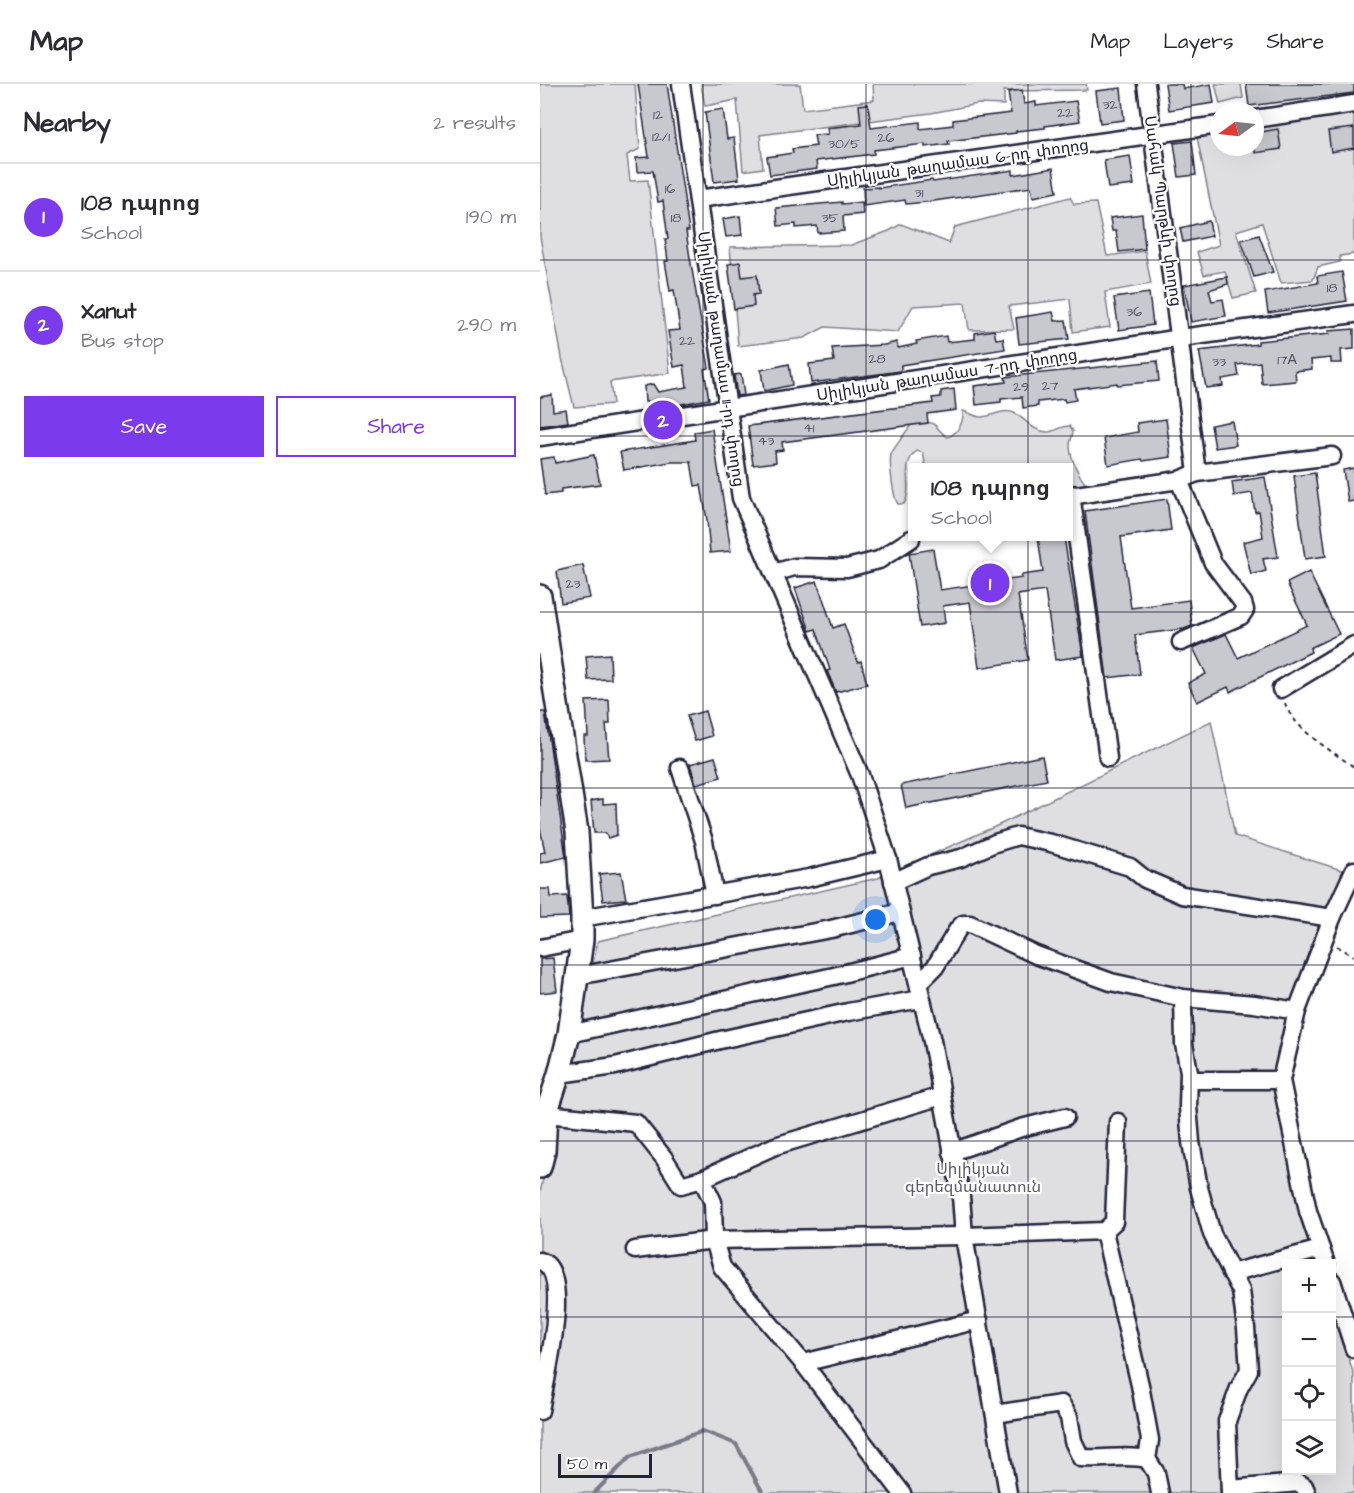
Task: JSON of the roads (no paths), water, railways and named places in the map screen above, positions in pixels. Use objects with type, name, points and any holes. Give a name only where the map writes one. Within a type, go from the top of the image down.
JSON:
[{"type":"main road","points":[[540,596],[577,832],[582,918],[582,940],[568,1034],[559,1074],[546,1114],[541,1156]]},
{"type":"street","name":"Սիլիկյան թաղամաս 11-րդ փողոց","points":[[681,84],[741,498],[860,775],[888,859],[932,1041],[960,1196],[964,1236],[1008,1493]]},
{"type":"street","name":"Սահակ Պարթևի փողոց","points":[[1146,84],[1197,473]]},
{"type":"street","points":[[1264,118],[1354,104]]},
{"type":"street","name":"Սիլիկյան թաղամաս 6-րդ փողոց","points":[[698,199],[1210,126]]},
{"type":"street","name":"Սիլիկյան թաղամաս 7-րդ փողոց","points":[[540,437],[728,410],[1181,338],[1354,314]]},
{"type":"street","points":[[1073,494],[1179,480],[1197,473],[1332,456]]},
{"type":"street","points":[[1179,480],[1213,563],[1243,603],[1245,610],[1241,616],[1181,642]]},
{"type":"street","points":[[1073,515],[1108,758]]},
{"type":"street","points":[[774,573],[794,567],[847,568],[868,563],[879,560],[908,540]]},
{"type":"street","points":[[1281,689],[1354,645]]},
{"type":"street","points":[[680,768],[704,841],[715,896]]},
{"type":"street","points":[[893,882],[928,866],[961,858],[1017,836],[1051,843],[1130,867],[1145,879],[1182,895],[1332,918]]},
{"type":"street","points":[[582,918],[809,878],[888,859]]},
{"type":"street","points":[[1231,1273],[1323,1256],[1308,1211],[1281,1080],[1297,1011],[1332,918],[1354,871]]},
{"type":"street","points":[[577,976],[831,929],[900,912]]},
{"type":"street","points":[[559,1074],[615,1066],[848,1012],[920,991],[963,924],[970,924],[1036,955],[1111,982],[1183,998],[1254,1004],[1297,1011]]},
{"type":"street","points":[[540,948],[582,940]]},
{"type":"street","points":[[568,1034],[912,956]]},
{"type":"street","points":[[1183,998],[1184,1044],[1189,1080],[1188,1107],[1199,1188],[1212,1234],[1241,1291],[1249,1370],[1239,1388],[1227,1421],[1230,1491],[1299,1483],[1304,1486],[1307,1493]]},
{"type":"street","points":[[1189,1080],[1281,1080]]},
{"type":"street","points":[[546,1114],[636,1123],[664,1158],[681,1185],[702,1179],[775,1146],[942,1096]]},
{"type":"street","points":[[952,1152],[1021,1128],[1065,1117]]},
{"type":"street","points":[[635,1250],[714,1240],[1104,1231],[1114,1222],[1118,1122]]},
{"type":"street","points":[[702,1179],[713,1202],[714,1240],[722,1267],[803,1363],[902,1493]]},
{"type":"street","points":[[1104,1231],[1140,1385],[1150,1440],[1148,1459],[1156,1473],[1160,1493]]},
{"type":"street","points":[[540,1261],[544,1261],[552,1270],[557,1288],[557,1307],[540,1411]]},
{"type":"street","points":[[1336,1293],[1354,1349]]},
{"type":"street","points":[[803,1363],[979,1320]]},
{"type":"street","points":[[995,1414],[1061,1404],[1069,1417],[1072,1441],[1081,1458],[1133,1456],[1148,1459]]},
{"type":"waterway","points":[[594,1493],[630,1457],[703,1431],[736,1444],[763,1493]]},
{"type":"place","name":"Xanut","points":[[663,420]]},
{"type":"place","name":"108 դպրոց","points":[[990,583]]},
{"type":"park label","name":"Սիլիկյան գերեզմանատուն","points":[[973,1178]]}]
